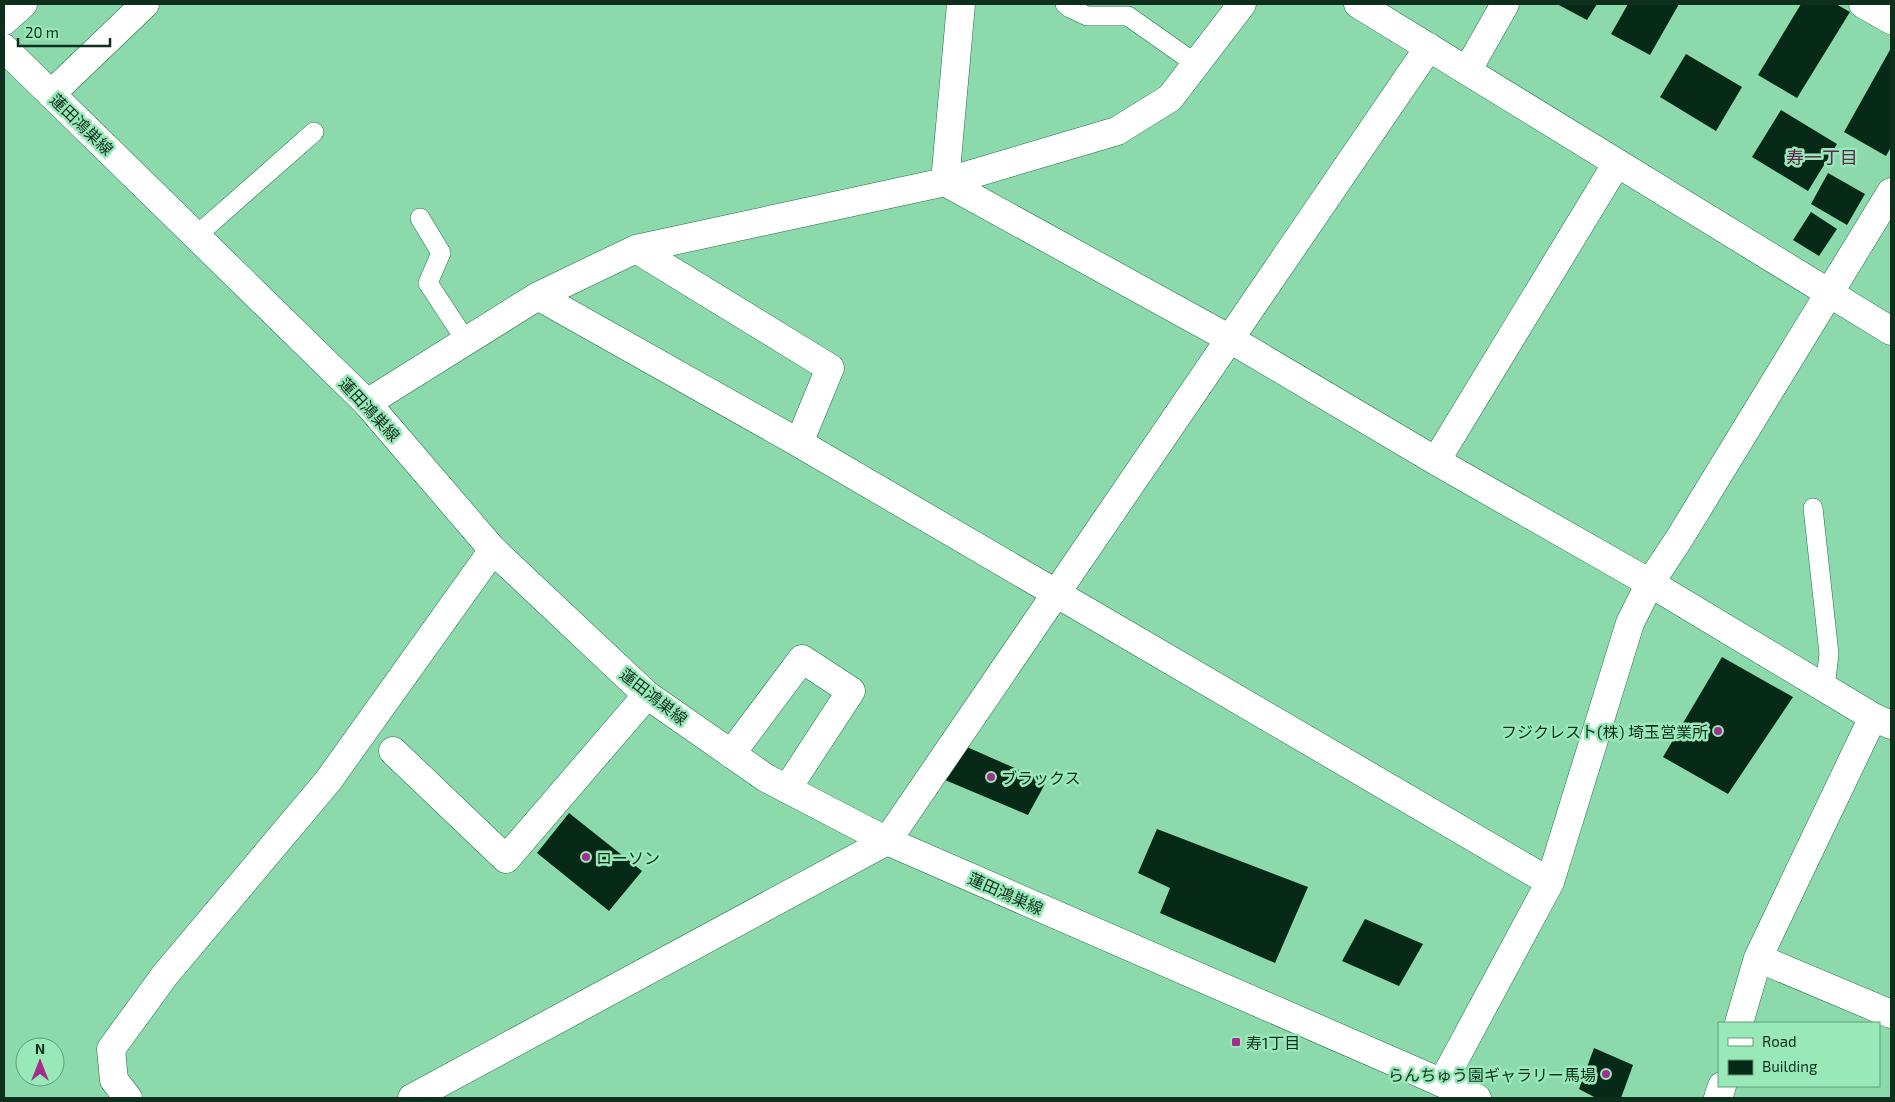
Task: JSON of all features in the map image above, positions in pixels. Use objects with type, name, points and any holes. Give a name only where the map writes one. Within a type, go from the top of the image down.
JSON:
[{"type":"street","points":[[4,21],[23,4]]},
{"type":"street","points":[[50,94],[145,4]]},
{"type":"street","points":[[945,182],[961,4]]},
{"type":"street","points":[[367,403],[538,296],[636,249],[945,182],[1116,131],[1170,98],[1242,4]]},
{"type":"street","points":[[1358,4],[1891,331]]},
{"type":"street","points":[[1467,70],[1505,4]]},
{"type":"street","points":[[1863,4],[1891,20]]},
{"type":"street","points":[[412,1098],[887,841],[1429,47]]},
{"type":"street","name":"蓮田鴻巣線","points":[[4,48],[367,403],[494,550],[647,695],[766,778],[887,841],[1477,1098]]},
{"type":"street","points":[[1436,461],[1618,163]]},
{"type":"street","points":[[945,182],[1230,340],[1436,461],[1650,583],[1882,721],[1758,958],[1740,1022]]},
{"type":"street","points":[[1442,1083],[1550,882],[1630,623],[1650,583],[1684,531],[1891,192]]},
{"type":"street","points":[[636,249],[830,368],[799,443]]},
{"type":"street","points":[[538,296],[799,443],[1550,882]]},
{"type":"street","points":[[128,1098],[114,1080],[111,1049],[165,976],[328,782],[494,550]]},
{"type":"street","points":[[731,754],[802,659],[851,691],[787,789]]},
{"type":"street","points":[[392,751],[506,860],[647,695]]},
{"type":"street","points":[[1758,958],[1891,1014]]},
{"type":"lane","points":[[1065,4],[1087,16],[1127,10],[1196,64]]},
{"type":"lane","points":[[196,236],[314,132]]},
{"type":"lane","points":[[420,218],[441,253],[428,282],[466,341]]},
{"type":"lane","points":[[1813,508],[1829,654],[1825,688]]},
{"type":"building","points":[[1557,4],[1597,4],[1587,20]]},
{"type":"building","points":[[1628,4],[1679,4],[1650,55],[1611,34]]},
{"type":"building","points":[[1801,4],[1836,4],[1850,12],[1797,98],[1758,75]]},
{"type":"building","points":[[1891,48],[1891,147],[1886,156],[1844,132]]},
{"type":"building","points":[[1686,54],[1742,87],[1716,131],[1660,97]]},
{"type":"building","points":[[1781,110],[1837,144],[1808,191],[1752,157]]},
{"type":"building","points":[[1828,173],[1865,194],[1847,225],[1811,204]]},
{"type":"building","points":[[1811,212],[1837,229],[1819,256],[1793,240]]},
{"type":"building","points":[[1722,657],[1793,697],[1728,794],[1663,757]]},
{"type":"building","points":[[967,747],[1046,782],[1028,815],[945,780]]},
{"type":"building","points":[[569,813],[642,871],[609,911],[537,853]]},
{"type":"building","points":[[1157,829],[1308,887],[1275,963],[1160,913],[1170,888],[1138,873]]},
{"type":"building","points":[[1365,919],[1423,944],[1399,986],[1342,961]]},
{"type":"building","points":[[1594,1048],[1633,1065],[1621,1098],[1596,1098],[1579,1089]]},
{"type":"place","name":"フジクレスト(株) 埼玉営業所","points":[[1718,731]]},
{"type":"place","name":"ブラックス","points":[[991,777]]},
{"type":"place","name":"ローソン","points":[[586,857]]},
{"type":"place","name":"寿1丁目","points":[[1236,1042]]},
{"type":"place","name":"らんちゅう園ギャラリー馬場","points":[[1606,1074]]},
{"type":"district","name":"寿一丁目","points":[[1822,157]]}]
